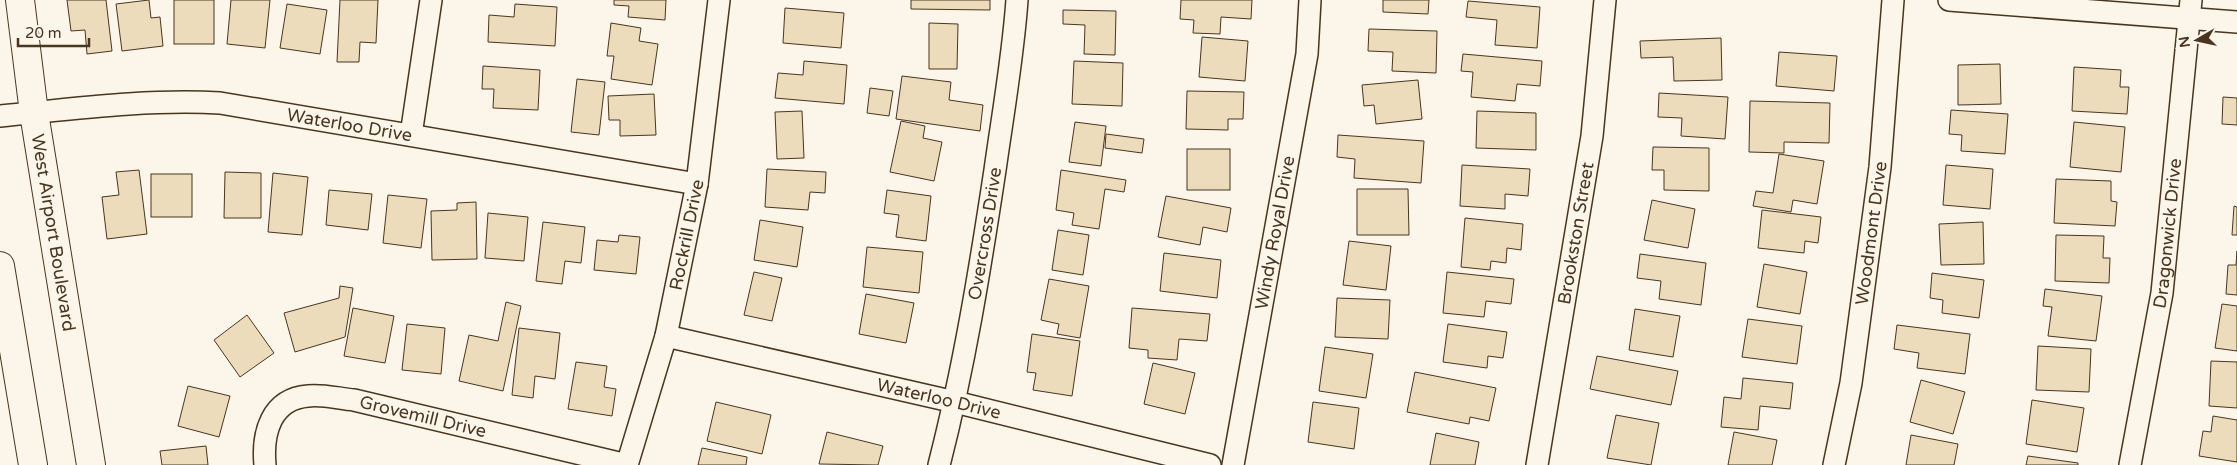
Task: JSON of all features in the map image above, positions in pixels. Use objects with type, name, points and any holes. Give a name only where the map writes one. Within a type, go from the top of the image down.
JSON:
[{"type":"main road","name":"West Airport Boulevard","points":[[20,0],[34,113],[91,465]]},
{"type":"main road","points":[[0,266],[33,465]]},
{"type":"street","points":[[411,135],[431,0]]},
{"type":"street","name":"Rockrill Drive","points":[[627,465],[666,336],[697,184],[719,0]]},
{"type":"street","name":"Overcross Drive","points":[[939,465],[955,402],[985,236],[1014,35],[1017,0]]},
{"type":"street","name":"Windy Royal Drive","points":[[1233,465],[1307,54],[1310,0]]},
{"type":"street","name":"Brookston Street","points":[[1537,465],[1592,136],[1605,0]]},
{"type":"street","name":"Woodmont Drive","points":[[1834,465],[1851,383],[1880,167],[1893,0]]},
{"type":"street","points":[[1949,0],[2190,10],[2237,22]]},
{"type":"street","name":"Dragonwick Drive","points":[[2130,465],[2162,293],[2190,10]]},
{"type":"street","name":"Waterloo Drive","points":[[0,116],[139,103],[181,101],[220,103],[697,184]]},
{"type":"street","name":"Waterloo Drive","points":[[666,336],[955,402],[1210,465]]},
{"type":"street","name":"Grovemill Drive","points":[[265,465],[268,425],[285,402],[309,396],[354,400],[627,465]]},
{"type":"building","points":[[67,0],[106,0],[112,51],[87,54],[85,30],[71,31]]},
{"type":"building","points":[[149,0],[151,18],[160,17],[163,46],[122,51],[116,4]]},
{"type":"building","points":[[174,0],[214,0],[214,44],[174,44]]},
{"type":"building","points":[[231,0],[270,0],[265,48],[227,44]]},
{"type":"building","points":[[340,0],[378,0],[376,43],[360,42],[359,62],[337,62]]},
{"type":"building","points":[[614,0],[666,0],[665,20],[628,17],[629,6],[614,5]]},
{"type":"building","points":[[911,0],[990,0],[990,10],[911,9]]},
{"type":"building","points":[[1181,0],[1252,0],[1251,19],[1221,17],[1220,34],[1193,33],[1194,20],[1180,19]]},
{"type":"building","points":[[1383,0],[1429,0],[1428,14],[1383,12]]},
{"type":"building","points":[[1468,1],[1540,7],[1537,48],[1495,45],[1497,20],[1466,17]]},
{"type":"building","points":[[287,4],[327,10],[320,54],[280,48]]},
{"type":"building","points":[[515,4],[557,7],[555,46],[488,42],[489,15],[514,17]]},
{"type":"building","points":[[785,8],[844,13],[841,48],[783,43]]},
{"type":"building","points":[[1063,10],[1116,11],[1115,55],[1084,54],[1085,25],[1063,24]]},
{"type":"building","points":[[611,23],[641,28],[639,41],[658,44],[652,85],[611,79],[614,56],[607,56]]},
{"type":"building","points":[[929,23],[958,24],[957,69],[929,69]]},
{"type":"building","points":[[1369,29],[1437,31],[1436,73],[1392,71],[1393,52],[1368,51]]},
{"type":"building","points":[[1202,37],[1248,41],[1245,81],[1199,77]]},
{"type":"building","points":[[1721,38],[1722,80],[1674,81],[1673,57],[1641,58],[1640,41]]},
{"type":"building","points":[[1779,52],[1837,56],[1834,91],[1776,86]]},
{"type":"building","points":[[1463,54],[1542,61],[1540,86],[1517,84],[1515,101],[1471,97],[1473,72],[1461,71]]},
{"type":"building","points":[[804,61],[847,65],[844,104],[775,98],[778,73],[803,75]]},
{"type":"building","points":[[1074,61],[1123,63],[1122,106],[1072,104]]},
{"type":"building","points":[[2000,64],[2001,104],[1958,105],[1958,65]]},
{"type":"building","points":[[483,66],[540,70],[538,110],[493,108],[494,89],[482,89]]},
{"type":"building","points":[[2074,67],[2121,70],[2120,87],[2129,87],[2127,114],[2072,111]]},
{"type":"building","points":[[902,76],[951,82],[949,100],[983,105],[980,131],[896,119]]},
{"type":"building","points":[[577,79],[605,82],[599,135],[571,132]]},
{"type":"building","points":[[1418,80],[1422,119],[1376,124],[1374,105],[1364,106],[1362,85]]},
{"type":"building","points":[[870,88],[893,91],[889,116],[867,113]]},
{"type":"building","points":[[1187,91],[1244,92],[1243,119],[1228,119],[1228,130],[1186,129]]},
{"type":"building","points":[[1659,93],[1728,97],[1725,139],[1681,136],[1682,118],[1658,117]]},
{"type":"building","points":[[654,94],[656,135],[620,136],[620,120],[609,120],[608,96]]},
{"type":"building","points":[[2223,97],[2237,98],[2237,125],[2222,124]]},
{"type":"building","points":[[1750,101],[1830,103],[1829,143],[1784,142],[1784,153],[1749,152]]},
{"type":"building","points":[[1951,110],[2008,114],[2005,154],[1961,151],[1962,135],[1949,134]]},
{"type":"building","points":[[802,111],[804,158],[777,159],[775,112]]},
{"type":"building","points":[[1477,111],[1536,113],[1536,150],[1476,148]]},
{"type":"building","points":[[901,121],[925,126],[923,138],[942,142],[934,181],[890,172]]},
{"type":"building","points":[[1075,122],[1106,126],[1101,166],[1069,162]]},
{"type":"building","points":[[2074,122],[2125,127],[2121,172],[2070,167]]},
{"type":"building","points":[[1106,134],[1144,139],[1142,153],[1105,148]]},
{"type":"building","points":[[1338,135],[1424,141],[1421,183],[1354,178],[1355,159],[1337,157]]},
{"type":"building","points":[[1653,147],[1709,148],[1709,191],[1664,190],[1664,170],[1652,170]]},
{"type":"building","points":[[1187,149],[1230,149],[1230,190],[1187,190]]},
{"type":"building","points":[[1779,154],[1824,161],[1817,204],[1793,200],[1791,212],[1753,206],[1756,191],[1773,193]]},
{"type":"building","points":[[1462,165],[1530,169],[1528,196],[1505,194],[1505,209],[1460,206]]},
{"type":"building","points":[[1946,165],[1993,169],[1990,209],[1943,205]]},
{"type":"building","points":[[767,169],[826,172],[825,193],[810,192],[808,210],[765,207]]},
{"type":"building","points":[[139,170],[147,234],[107,239],[102,197],[119,195],[116,172]]},
{"type":"building","points":[[1061,170],[1126,180],[1124,192],[1105,189],[1099,229],[1072,225],[1074,213],[1056,210]]},
{"type":"building","points":[[225,172],[261,173],[261,218],[224,218]]},
{"type":"building","points":[[273,173],[308,177],[302,235],[268,232]]},
{"type":"building","points":[[151,174],[192,174],[192,217],[151,217]]},
{"type":"building","points":[[2056,179],[2111,181],[2111,201],[2117,202],[2115,226],[2054,223]]},
{"type":"building","points":[[1357,189],[1408,189],[1409,235],[1357,235]]},
{"type":"building","points":[[329,190],[372,194],[368,230],[326,225]]},
{"type":"building","points":[[887,190],[931,196],[926,241],[896,237],[899,215],[884,213]]},
{"type":"building","points":[[388,195],[427,199],[421,248],[383,243]]},
{"type":"building","points":[[1166,196],[1231,208],[1227,232],[1203,227],[1200,245],[1158,237]]},
{"type":"building","points":[[1652,200],[1695,209],[1688,248],[1644,240]]},
{"type":"building","points":[[476,202],[477,259],[432,260],[431,211],[457,210],[457,203]]},
{"type":"building","points":[[2234,206],[2237,207],[2237,235],[2232,235]]},
{"type":"building","points":[[1762,210],[1821,217],[1818,243],[1805,241],[1804,253],[1758,248]]},
{"type":"building","points":[[488,213],[528,217],[524,261],[485,258]]},
{"type":"building","points":[[1465,218],[1523,224],[1521,250],[1507,248],[1506,263],[1491,261],[1490,270],[1461,267]]},
{"type":"building","points":[[760,220],[803,227],[797,267],[754,260]]},
{"type":"building","points":[[543,222],[585,227],[581,263],[565,261],[562,284],[536,281]]},
{"type":"building","points":[[1983,222],[1984,264],[1941,265],[1939,224]]},
{"type":"building","points":[[1058,230],[1089,235],[1083,275],[1052,270]]},
{"type":"building","points":[[619,235],[640,237],[636,274],[594,270],[597,240],[618,242]]},
{"type":"building","points":[[2056,235],[2104,236],[2103,258],[2110,258],[2109,283],[2055,281]]},
{"type":"building","points":[[1349,241],[1391,246],[1386,290],[1343,285]]},
{"type":"building","points":[[867,247],[923,252],[919,293],[863,287]]},
{"type":"building","points":[[2237,251],[2237,295],[2226,294],[2228,265],[2236,265]]},
{"type":"building","points":[[1164,253],[1221,260],[1217,298],[1160,291]]},
{"type":"building","points":[[1640,254],[1706,263],[1701,305],[1659,299],[1661,281],[1637,278]]},
{"type":"building","points":[[1764,264],[1807,272],[1800,314],[1757,307]]},
{"type":"building","points":[[754,272],[782,278],[772,321],[744,315]]},
{"type":"building","points":[[1447,272],[1514,279],[1511,304],[1486,301],[1484,317],[1443,313]]},
{"type":"building","points":[[1932,273],[1984,280],[1979,318],[1942,313],[1943,300],[1930,298]]},
{"type":"building","points":[[1049,279],[1089,286],[1080,338],[1057,334],[1059,324],[1041,320]]},
{"type":"building","points":[[340,286],[353,288],[345,337],[295,352],[284,313],[339,298]]},
{"type":"building","points":[[2045,289],[2102,296],[2096,341],[2048,336],[2052,307],[2043,306]]},
{"type":"building","points":[[866,294],[914,303],[906,343],[859,334]]},
{"type":"building","points":[[1337,298],[1390,300],[1388,339],[1335,337]]},
{"type":"building","points":[[506,302],[521,306],[503,391],[459,381],[469,335],[498,341]]},
{"type":"building","points":[[2222,304],[2237,306],[2237,351],[2215,348]]},
{"type":"building","points":[[353,308],[394,316],[385,363],[344,356]]},
{"type":"building","points":[[1132,308],[1210,314],[1207,341],[1179,339],[1177,360],[1148,358],[1148,350],[1129,348]]},
{"type":"building","points":[[1635,309],[1680,316],[1673,357],[1629,350]]},
{"type":"building","points":[[247,315],[274,353],[240,377],[214,340]]},
{"type":"building","points":[[1748,319],[1802,326],[1797,364],[1742,357]]},
{"type":"building","points":[[407,324],[445,328],[441,374],[402,370]]},
{"type":"building","points":[[1448,324],[1507,332],[1503,358],[1488,356],[1487,368],[1443,362]]},
{"type":"building","points":[[1897,325],[1970,334],[1965,374],[1917,368],[1919,353],[1894,349]]},
{"type":"building","points":[[519,328],[560,333],[555,379],[535,376],[533,398],[512,395]]},
{"type":"building","points":[[1032,334],[1080,341],[1072,396],[1033,390],[1036,373],[1027,372]]},
{"type":"building","points":[[2038,346],[2091,349],[2089,392],[2036,390]]},
{"type":"building","points":[[1325,347],[1373,354],[1366,398],[1319,391]]},
{"type":"building","points":[[1597,356],[1678,371],[1671,405],[1590,389]]},
{"type":"building","points":[[2211,361],[2237,362],[2237,408],[2209,406]]},
{"type":"building","points":[[576,362],[607,366],[604,387],[616,389],[612,416],[568,409]]},
{"type":"building","points":[[1153,363],[1195,373],[1185,414],[1144,404]]},
{"type":"building","points":[[1415,372],[1496,388],[1489,421],[1470,417],[1469,424],[1407,412]]},
{"type":"building","points":[[1743,378],[1793,383],[1790,409],[1760,406],[1758,430],[1721,427],[1724,397],[1741,399]]},
{"type":"building","points":[[1921,380],[1965,392],[1953,434],[1910,422]]},
{"type":"building","points":[[188,386],[230,396],[219,437],[178,426]]},
{"type":"building","points":[[2032,400],[2084,408],[2077,452],[2026,444]]},
{"type":"building","points":[[716,402],[771,415],[762,454],[707,441]]},
{"type":"building","points":[[1313,402],[1359,408],[1354,449],[1308,442]]},
{"type":"building","points":[[1616,415],[1659,423],[1651,465],[1607,458]]},
{"type":"building","points":[[2213,416],[2237,420],[2237,462],[2199,456],[2203,431],[2211,432]]},
{"type":"building","points":[[827,432],[883,446],[878,465],[819,464]]},
{"type":"building","points":[[1734,432],[1777,440],[1772,465],[1728,465]]},
{"type":"building","points":[[1436,433],[1479,442],[1475,465],[1430,465]]},
{"type":"building","points":[[1911,435],[1958,444],[1954,465],[1906,465]]},
{"type":"building","points":[[206,446],[208,465],[162,465],[160,451]]},
{"type":"building","points":[[702,448],[747,457],[746,465],[698,465]]},
{"type":"building","points":[[2028,456],[2078,463],[2078,465],[2026,465]]}]
